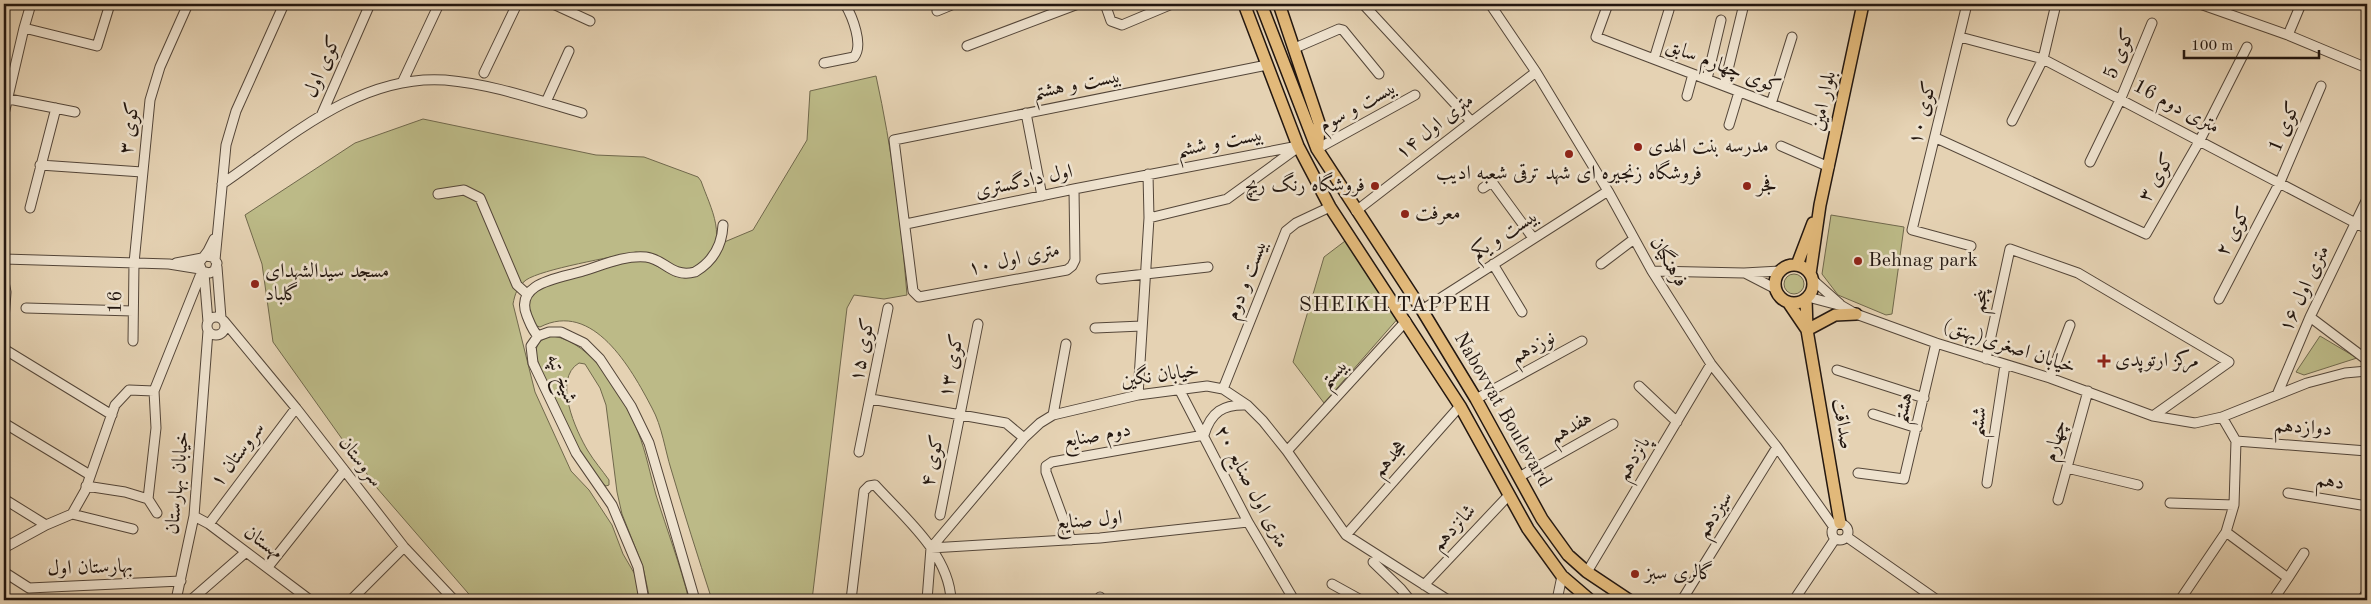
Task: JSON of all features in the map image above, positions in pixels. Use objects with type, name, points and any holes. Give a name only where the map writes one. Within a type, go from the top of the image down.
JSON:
[{"type":"main road","name":"Nabovvat Boulevard","points":[[1244,4],[1298,146],[1330,207],[1460,406],[1528,529],[1562,576],[1587,600]]},
{"type":"main road","name":"Nabovvat Boulevard","points":[[1261,4],[1317,149],[1422,310],[1476,399],[1554,538],[1586,572],[1629,600]]},
{"type":"main road","points":[[1279,4],[1319,123],[1317,149]]},
{"type":"main road","name":"بلوار امین","points":[[1820,206],[1863,4]]},
{"type":"main road","points":[[1796,265],[1820,206]]},
{"type":"main road","points":[[1811,277],[1820,206]]},
{"type":"main road","points":[[1796,265],[1807,270],[1813,287],[1807,298],[1794,303],[1780,298],[1776,289],[1776,280],[1780,271],[1788,266],[1796,265]]},
{"type":"main road","name":"صداقت","points":[[1807,298],[1807,330],[1837,525]]},
{"type":"main road","name":"صداقت","points":[[1788,302],[1807,330]]},
{"type":"main road","points":[[1807,330],[1835,315],[1856,314]]},
{"type":"street","points":[[4,114],[6,98],[31,4]]},
{"type":"street","points":[[24,28],[97,46],[110,4]]},
{"type":"street","name":"کوی ۳","points":[[134,263],[150,100],[160,67],[188,4]]},
{"type":"street","points":[[222,320],[214,317],[208,326],[213,334],[220,334],[225,328],[222,320],[216,263],[217,232],[226,145],[236,111],[284,4]]},
{"type":"street","name":"کوی اول","points":[[321,116],[370,4]]},
{"type":"street","points":[[402,83],[439,4]]},
{"type":"street","points":[[484,73],[518,4]]},
{"type":"street","points":[[553,4],[590,21]]},
{"type":"street","points":[[824,63],[854,57],[858,51],[855,28],[845,4]]},
{"type":"street","points":[[936,10],[954,4]]},
{"type":"street","points":[[967,46],[1078,4]]},
{"type":"street","points":[[1105,4],[1111,21],[1122,25],[1172,4]]},
{"type":"street","points":[[1363,4],[1471,121]]},
{"type":"street","name":"فرهنگیان","points":[[1490,4],[1536,72],[1608,190],[1652,271],[1711,364],[1837,525]]},
{"type":"street","name":"کوی چهارم سابق","points":[[1608,4],[1596,37],[1837,129]]},
{"type":"street","points":[[1724,86],[1744,4]]},
{"type":"street","name":"کوی ۱۰","points":[[1967,4],[1936,138],[1912,230],[1971,246]]},
{"type":"street","points":[[2012,120],[2043,59],[2056,4]]},
{"type":"street","points":[[2200,4],[2212,6],[2288,34],[2367,68]]},
{"type":"street","points":[[2288,34],[2301,4]]},
{"type":"street","points":[[1654,59],[1669,10]]},
{"type":"street","points":[[1707,79],[1721,20]]},
{"type":"street","name":"کوی 5","points":[[2090,162],[2121,98],[2152,23]]},
{"type":"street","points":[[1295,48],[1340,29],[1380,74]]},
{"type":"street","points":[[1771,104],[1792,37]]},
{"type":"street","name":"16 متری دوم","points":[[1960,37],[2043,59],[2121,98],[2367,229]]},
{"type":"street","points":[[2200,140],[2247,47]]},
{"type":"street","points":[[546,102],[569,51]]},
{"type":"street","name":"بیست و هشتم","points":[[906,224],[894,140],[1267,65]]},
{"type":"street","name":"۱۴ متری اول","points":[[1356,210],[1536,72]]},
{"type":"street","points":[[1687,96],[1693,74]]},
{"type":"street","points":[[222,184],[321,116],[364,93],[402,83],[444,80],[498,89],[582,113]]},
{"type":"street","name":"کوی 1","points":[[2280,182],[2321,86]]},
{"type":"street","points":[[1729,125],[1739,92]]},
{"type":"street","name":"بیست و سوم","points":[[1317,149],[1415,95]]},
{"type":"street","points":[[6,98],[75,112]]},
{"type":"street","points":[[30,208],[56,108]]},
{"type":"street","points":[[1026,114],[1042,196]]},
{"type":"street","name":"کوی ۳","points":[[1936,138],[2146,234],[2200,140]]},
{"type":"street","points":[[1149,218],[1228,199],[1298,146]]},
{"type":"street","name":"بیست و ششم","points":[[1148,174],[1298,146]]},
{"type":"street","points":[[1781,146],[1829,167]]},
{"type":"street","points":[[40,165],[142,172]]},
{"type":"street","points":[[1138,394],[1149,218],[1148,174]]},
{"type":"street","name":"اول دادگستری","points":[[906,224],[1148,174]]},
{"type":"street","points":[[1483,188],[1492,182],[1533,238]]},
{"type":"street","name":"کوی ۲","points":[[2219,299],[2280,182]]},
{"type":"street","name":"۱۰ متری اول","points":[[906,224],[913,292],[919,297],[1067,270],[1075,260],[1074,189]]},
{"type":"street","points":[[438,194],[464,190],[480,198],[517,285],[528,294]]},
{"type":"street","name":"بیست و یکم","points":[[1422,310],[1608,190]]},
{"type":"street","name":"۱۶ متری اول","points":[[2277,395],[2310,317],[2367,199]]},
{"type":"street","name":"بیست و دوم","points":[[1223,389],[1286,231],[1296,223],[1330,207]]},
{"type":"street","points":[[538,336],[526,312],[528,294],[541,283],[628,257],[650,258],[676,272],[695,272],[709,262],[715,254],[722,235],[723,225]]},
{"type":"street","points":[[156,513],[148,499],[156,428],[154,391],[202,271],[199,263],[217,232]]},
{"type":"street","points":[[1601,264],[1634,239]]},
{"type":"street","name":"پنجم","points":[[1986,359],[2010,249],[2078,273],[2229,362],[2153,416]]},
{"type":"street","points":[[168,264],[209,256],[216,263]]},
{"type":"street","points":[[4,259],[168,264],[213,272],[216,263]]},
{"type":"street","name":"16","points":[[133,341],[134,263]]},
{"type":"street","points":[[1493,264],[1522,312]]},
{"type":"street","points":[[1101,279],[1208,267]]},
{"type":"street","name":"خیابان بهارستان","points":[[176,600],[194,516],[206,369],[208,326],[202,271]]},
{"type":"street","points":[[1652,271],[1744,273],[1780,271]]},
{"type":"street","points":[[1744,273],[1776,289]]},
{"type":"street","points":[[1811,277],[1842,306]]},
{"type":"street","points":[[4,282],[6,292],[4,320]]},
{"type":"street","points":[[1807,298],[1842,306]]},
{"type":"street","name":"خیابان اصغری(بهنق)","points":[[1842,306],[1856,314],[1936,343],[2005,366],[2050,378],[2153,416],[2195,423],[2222,418],[2307,382],[2345,373],[2367,371]]},
{"type":"street","points":[[26,308],[133,312]]},
{"type":"street","name":"کوی ۱۵","points":[[859,452],[888,308]]},
{"type":"street","points":[[2310,317],[2367,360]]},
{"type":"street","name":"سروستان","points":[[222,320],[246,346],[296,408],[404,547],[451,598]]},
{"type":"street","name":"بیستم","points":[[1287,451],[1406,321]]},
{"type":"street","name":"کوی ۱۳","points":[[960,415],[978,324]]},
{"type":"street","points":[[2050,378],[2070,325]]},
{"type":"street","points":[[1095,328],[1142,326]]},
{"type":"street","name":"شیخ تپه","points":[[644,600],[638,567],[612,505],[576,453],[533,363],[531,346],[538,336],[549,332],[561,332],[584,343],[600,359],[631,406],[649,443],[695,600]]},
{"type":"street","name":"خیابان بهارستان","points":[[206,369],[220,334]]},
{"type":"street","name":"سروستان","points":[[220,334],[246,346]]},
{"type":"street","name":"نوزدهم","points":[[1476,399],[1582,341]]},
{"type":"street","name":"هشتم","points":[[1858,473],[1904,479],[1936,343]]},
{"type":"street","points":[[1053,415],[1066,344]]},
{"type":"street","points":[[4,349],[112,414]]},
{"type":"street","name":"پانزدهم","points":[[1586,572],[1711,364]]},
{"type":"street","name":"ششم","points":[[1987,483],[2005,366]]},
{"type":"street","points":[[1837,370],[1924,398]]},
{"type":"street","name":"خیابان نگین","points":[[932,548],[1024,438],[1040,423],[1053,415],[1138,394],[1207,386],[1223,389],[1247,405],[1287,451],[1346,535],[1448,600]]},
{"type":"street","points":[[1639,386],[1677,422]]},
{"type":"street","name":"۲۰ متری اول صنایع","points":[[1179,389],[1248,522],[1294,600]]},
{"type":"street","points":[[72,514],[86,486],[115,405],[130,390],[154,391]]},
{"type":"street","name":"چهارم","points":[[2058,500],[2088,391]]},
{"type":"street","points":[[871,399],[1006,423],[1024,438]]},
{"type":"street","points":[[1204,435],[1208,421],[1218,410],[1232,404],[1247,405]]},
{"type":"street","name":"هجدهم","points":[[1346,535],[1460,406]]},
{"type":"street","name":"سروستان ۱","points":[[209,524],[296,408]]},
{"type":"street","points":[[1873,414],[1917,428]]},
{"type":"street","name":"کوی ۴","points":[[940,515],[960,415]]},
{"type":"street","points":[[2180,600],[2226,532],[2234,505],[2236,441],[2222,418]]},
{"type":"street","points":[[4,423],[90,475]]},
{"type":"street","name":"هفدهم","points":[[1520,477],[1613,424]]},
{"type":"street","name":"دوم صنایع","points":[[1071,540],[1046,472],[1046,466],[1052,462],[1204,435]]},
{"type":"street","name":"دوازدهم","points":[[2236,441],[2367,451]]},
{"type":"street","name":"سیزدهم","points":[[1682,600],[1777,448]]},
{"type":"street","points":[[2067,468],[2138,485]]},
{"type":"street","points":[[268,567],[344,471]]},
{"type":"street","points":[[850,600],[864,491],[869,486],[875,485],[932,548],[947,575],[951,600]]},
{"type":"street","points":[[86,486],[148,499]]},
{"type":"street","name":"دهم","points":[[2288,493],[2367,506]]},
{"type":"street","name":"شانزدهم","points":[[1424,585],[1509,495]]},
{"type":"street","points":[[4,499],[46,525]]},
{"type":"street","points":[[2170,503],[2234,505]]},
{"type":"street","points":[[4,548],[46,525],[72,514],[132,529]]},
{"type":"street","name":"مهستان","points":[[194,516],[209,524],[268,567],[308,600]]},
{"type":"street","name":"اول صنایع","points":[[932,548],[1071,540],[1248,522]]},
{"type":"street","points":[[1837,525],[1847,527],[1847,537],[1840,540],[1835,538],[1831,531],[1837,525]]},
{"type":"street","points":[[2226,532],[2288,578]]},
{"type":"street","points":[[1847,537],[1937,600]]},
{"type":"street","points":[[1794,600],[1835,538]]},
{"type":"street","points":[[351,600],[404,547]]},
{"type":"street","points":[[927,600],[932,548]]},
{"type":"street","points":[[191,600],[246,552]]},
{"type":"street","points":[[2273,600],[2304,553]]},
{"type":"street","points":[[1374,562],[1402,588],[1410,600]]},
{"type":"street","name":"بهارستان اول","points":[[4,572],[29,588],[181,581]]},
{"type":"street","points":[[1557,600],[1562,576]]},
{"type":"street","points":[[1332,584],[1361,600]]},
{"type":"street","points":[[2362,600],[2367,592]]},
{"type":"shaded area","points":[[876,76],[887,130],[895,185],[907,295],[884,299],[854,295],[847,308],[812,600],[712,600],[658,422],[633,375],[608,342],[593,330],[577,323],[559,321],[540,327],[531,324],[527,292],[534,285],[626,260],[646,260],[675,276],[685,278],[708,268],[722,243],[753,230],[807,140],[810,91]]},
{"type":"shaded area","points":[[423,119],[596,155],[644,157],[698,177],[701,181],[713,213],[717,235],[710,255],[695,267],[676,268],[648,255],[636,252],[595,260],[547,272],[526,280],[520,285],[513,304],[535,392],[571,471],[589,490],[612,525],[623,554],[637,578],[639,600],[474,600],[377,488],[273,342],[262,264],[245,215],[355,143]]},
{"type":"shaded area","points":[[1831,215],[1904,227],[1892,314],[1886,315],[1838,295],[1822,274]]},
{"type":"shaded area","points":[[1349,238],[1400,316],[1324,403],[1293,362],[1324,257]]},
{"type":"shaded area","points":[[1790,274],[1798,274],[1804,280],[1804,288],[1798,294],[1790,294],[1784,288],[1784,280]]},
{"type":"shaded area","points":[[553,336],[568,341],[594,360],[615,388],[632,418],[646,455],[656,495],[689,600],[650,600],[643,567],[622,514],[617,492],[606,405],[600,388],[585,364],[579,363],[571,371],[567,381],[569,406],[573,419],[588,451],[609,480],[609,485],[606,486],[585,463],[575,446],[557,409],[537,359],[536,350],[539,343]]},
{"type":"shaded area","points":[[2320,336],[2357,358],[2304,375],[2296,372]]},
{"type":"place","name":"مدرسه بنت الهدی","points":[[1638,147]]},
{"type":"place","name":"فروشگاه زنجیره ای شهد ترقی شعبه ادیب","points":[[1569,154]]},
{"type":"place","name":"فروشگاه رنگ ریچ","points":[[1375,186]]},
{"type":"place","name":"فجر","points":[[1747,186]]},
{"type":"place","name":"معرفت","points":[[1405,214]]},
{"type":"place","name":"Behnag park","points":[[1858,261]]},
{"type":"place","name":"مسجد سیدالشهدای گلباد","points":[[255,284]]},
{"type":"place","name":"مرکز ارتوپدی","points":[[2104,361]]},
{"type":"place","name":"گالری سبز","points":[[1635,574]]},
{"type":"district","name":"SHEIKH TAPPEH","points":[[1395,305]]}]
